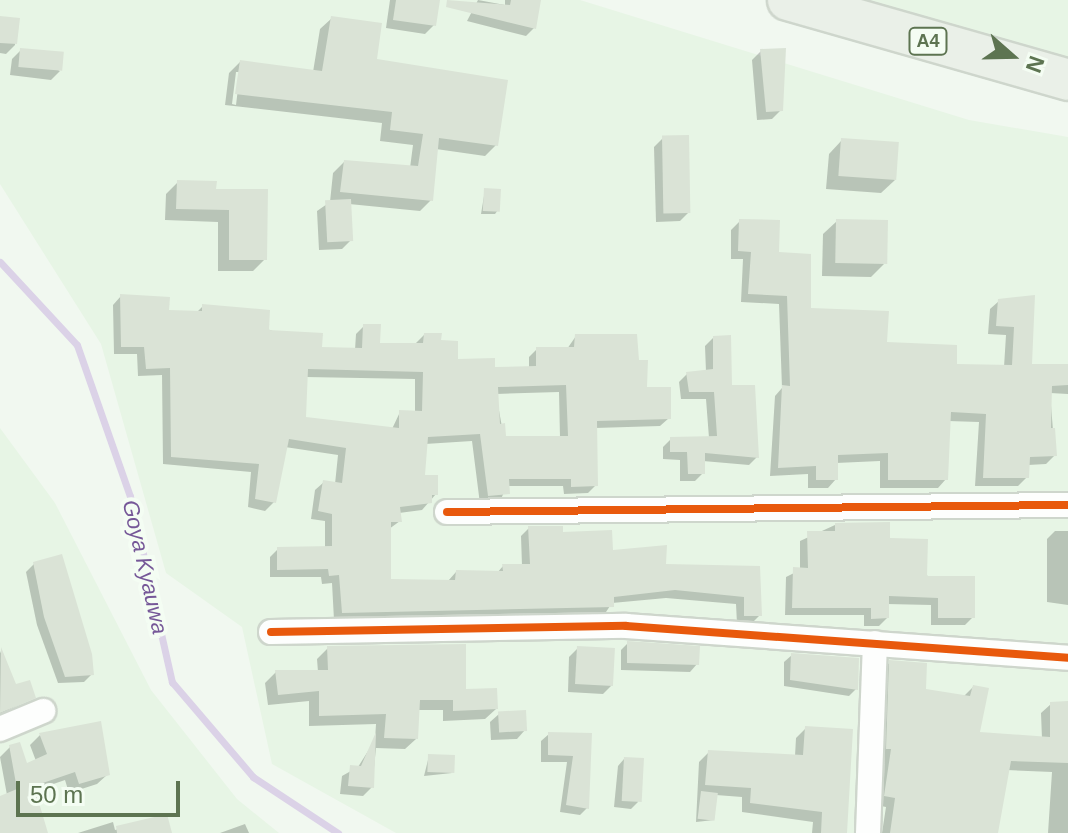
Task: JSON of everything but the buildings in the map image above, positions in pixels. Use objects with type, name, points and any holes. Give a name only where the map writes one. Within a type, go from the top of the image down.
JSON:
[{"type":"highway","name":"A4","points":[[788,0],[1068,80]]},
{"type":"street","points":[[447,512],[1068,505]]},
{"type":"street","points":[[271,632],[626,626],[1068,658]]},
{"type":"street","points":[[868,833],[875,643]]},
{"type":"street","points":[[0,729],[43,711]]},
{"type":"shaded area","points":[[0,0],[580,0],[969,120],[1068,137],[1068,833],[396,833],[272,764],[242,627],[166,573],[101,344],[0,184]]},
{"type":"shaded area","points":[[824,0],[1068,0],[1068,66]]},
{"type":"shaded area","points":[[0,428],[55,503],[151,690],[237,799],[279,833],[0,833]]},
{"type":"waterway","name":"Goya Kyauwa","points":[[0,262],[77,345],[130,496],[172,682],[253,777],[338,833]]},
{"type":"cycle path","points":[[447,512],[1068,505]]},
{"type":"cycle path","points":[[271,632],[626,626],[1068,658]]}]
